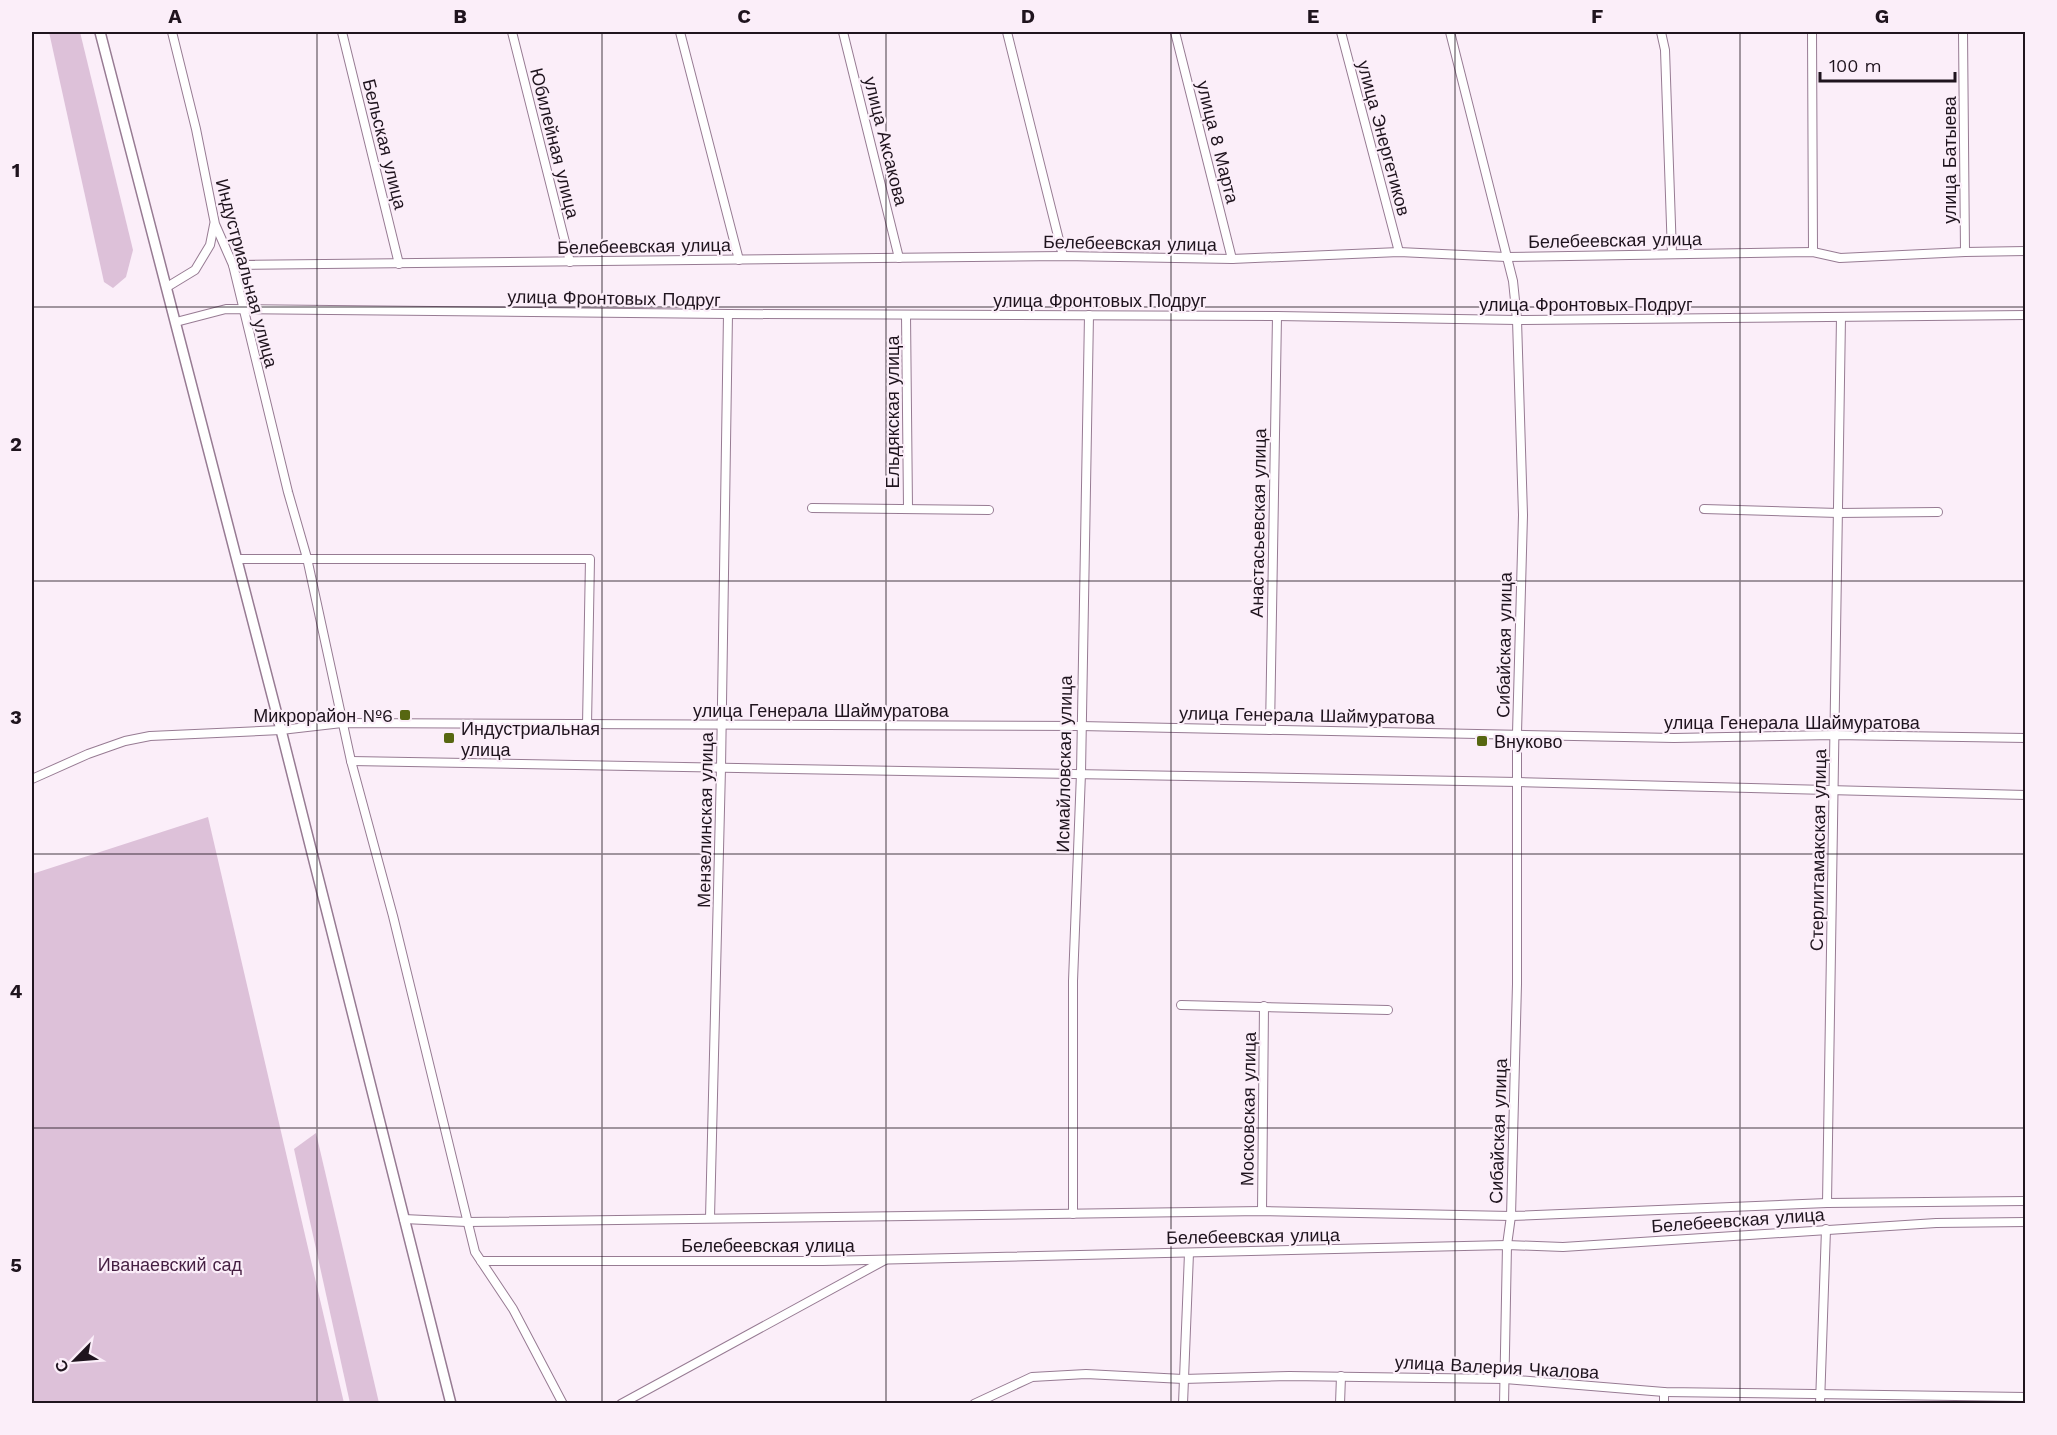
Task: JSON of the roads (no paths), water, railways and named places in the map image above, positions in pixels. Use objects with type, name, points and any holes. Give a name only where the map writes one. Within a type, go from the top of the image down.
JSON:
[{"type":"street","points":[[100,32],[281,730],[451,1404]]},
{"type":"street","name":"Индустриальная улица","points":[[171,32],[196,129],[215,224],[233,266],[307,558],[342,723],[393,916],[475,1252],[513,1309],[563,1404]]},
{"type":"street","name":"Бельская улица","points":[[342,32],[399,264]]},
{"type":"street","name":"Юбилейная улица","points":[[512,32],[570,262]]},
{"type":"street","points":[[680,32],[739,260]]},
{"type":"street","name":"улица Аксакова","points":[[843,32],[899,258]]},
{"type":"street","points":[[1007,32],[1064,256]]},
{"type":"street","name":"улица 8 Марта","points":[[1175,32],[1232,260]]},
{"type":"street","name":"улица Энергетиков","points":[[1341,32],[1399,252]]},
{"type":"street","name":"Сибайская улица","points":[[1450,32],[1513,281],[1517,320],[1522,515],[1517,733],[1517,984],[1504,1404]]},
{"type":"street","points":[[1661,32],[1665,50],[1672,254]]},
{"type":"street","points":[[1812,32],[1813,252]]},
{"type":"street","name":"улица Батыева","points":[[1963,32],[1965,252]]},
{"type":"street","points":[[167,287],[195,270],[210,245],[215,224]]},
{"type":"street","name":"Белебеевская улица","points":[[233,266],[1064,256],[1232,260],[1399,252],[1506,257],[1813,252],[1840,258],[2025,251]]},
{"type":"street","name":"улица Фронтовых Подруг","points":[[176,322],[226,309],[1277,316],[1517,320],[2025,315]]},
{"type":"street","name":"Мензелинская улица","points":[[710,1218],[722,768],[728,314]]},
{"type":"street","name":"Ельдякская улица","points":[[906,315],[908,508]]},
{"type":"street","name":"Исмайловская улица","points":[[1073,1214],[1073,981],[1081,773],[1080,726],[1089,315]]},
{"type":"street","name":"Анастасьевская улица","points":[[1270,730],[1277,316]]},
{"type":"street","name":"Стерлитамакская улица","points":[[1827,1203],[1841,317]]},
{"type":"street","points":[[813,508],[989,510]]},
{"type":"street","points":[[1704,509],[1838,513],[1938,512]]},
{"type":"street","points":[[237,559],[590,560],[588,724]]},
{"type":"street","name":"улица Генерала Шаймуратова","points":[[32,779],[88,754],[125,741],[150,736],[281,730],[342,723],[1080,726],[1517,733],[1674,738],[1834,735],[2025,738]]},
{"type":"street","points":[[351,760],[1518,782],[2025,795]]},
{"type":"street","points":[[1181,1005],[1388,1010]]},
{"type":"street","name":"Московская улица","points":[[1262,1212],[1264,1006]]},
{"type":"street","name":"Белебеевская улица","points":[[404,1219],[467,1222],[1262,1212],[1510,1216],[1827,1203],[2025,1200]]},
{"type":"street","name":"Белебеевская улица","points":[[481,1261],[886,1259],[1508,1245],[1563,1247],[1936,1223],[2025,1222]]},
{"type":"street","points":[[1820,1404],[1826,1229]]},
{"type":"street","points":[[1183,1404],[1189,1253]]},
{"type":"street","points":[[621,1404],[886,1259]]},
{"type":"street","name":"улица Валерия Чкалова","points":[[974,1404],[1032,1377],[1086,1374],[1183,1379],[1341,1376],[1505,1379],[1664,1392],[1820,1394],[1985,1400],[2025,1397]]},
{"type":"street","points":[[1340,1404],[1341,1376]]},
{"type":"street","points":[[1664,1392],[1664,1404]]},
{"type":"place","name":"Микрорайон №6","points":[[405,715]]},
{"type":"place","name":"Индустриальная улица","points":[[449,738]]},
{"type":"place","name":"Внуково","points":[[1482,741]]},
{"type":"park label","name":"Иванаевский сад","points":[[170,1264]]}]
